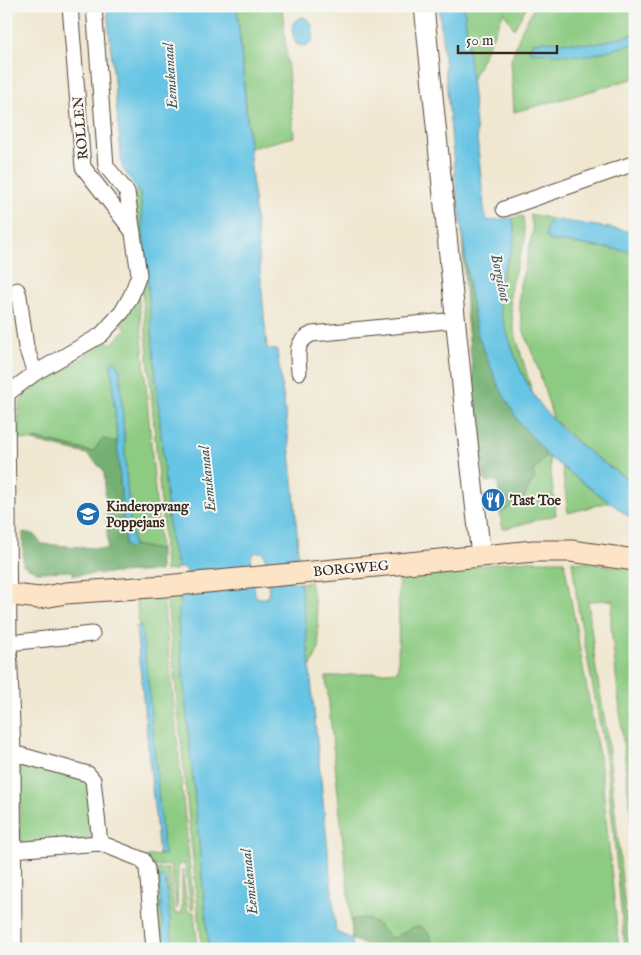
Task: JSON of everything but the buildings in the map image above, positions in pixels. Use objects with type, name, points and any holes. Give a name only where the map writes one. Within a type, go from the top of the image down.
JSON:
[{"type":"main road","name":"BORGWEG","points":[[8,594],[36,598],[66,593],[175,585],[519,552],[563,550],[635,560]]},
{"type":"street","name":"ROLLEN","points":[[70,6],[83,167],[134,234]]},
{"type":"street","name":"ROLLEN","points":[[7,394],[35,373],[101,335],[122,312],[139,276],[127,192],[106,166],[94,6]]},
{"type":"street","points":[[424,6],[481,556]]},
{"type":"street","points":[[504,210],[635,163]]},
{"type":"street","points":[[17,290],[26,347],[35,373]]},
{"type":"street","points":[[299,372],[298,348],[303,338],[312,334],[456,320]]},
{"type":"street","points":[[7,394],[8,594],[13,753],[14,949]]},
{"type":"street","points":[[9,643],[92,634]]},
{"type":"street","points":[[13,753],[88,774],[93,780],[100,843]]},
{"type":"street","points":[[13,850],[100,843],[143,860],[147,869],[154,949]]},
{"type":"green space","points":[[237,6],[282,6],[294,137],[250,148]]},
{"type":"green space","points":[[464,6],[527,6],[514,29],[504,12],[471,82]]},
{"type":"green space","points":[[535,6],[635,6],[635,34],[595,44],[581,44],[586,56],[635,44],[635,78],[514,112],[511,60],[522,29]]},
{"type":"green space","points":[[137,189],[140,193],[170,539],[178,568],[165,571],[163,527],[134,198]]},
{"type":"green space","points":[[461,213],[469,286],[477,333],[499,387],[519,422],[546,455],[533,472],[535,478],[523,500],[500,513],[498,481],[485,482],[467,321]]},
{"type":"green space","points":[[530,214],[552,219],[549,222],[548,240],[635,252],[635,484],[593,456],[553,419],[539,371],[523,329],[519,304],[520,284],[533,230]]},
{"type":"green space","points":[[523,216],[525,240],[511,284],[510,300],[514,330],[533,395],[510,343],[498,301],[498,287],[514,239],[512,218]]},
{"type":"green space","points":[[138,290],[160,550],[133,545],[127,487],[120,369],[111,363],[117,442],[102,439],[93,452],[39,439],[32,441],[19,439],[19,408],[26,393],[43,380],[87,355],[85,353],[104,339],[111,344],[126,329],[120,322]]},
{"type":"green space","points":[[39,439],[93,452],[102,439],[117,442],[125,543],[132,547],[133,545],[160,550],[160,571],[73,575],[73,571],[37,572],[23,565],[23,532],[33,534],[42,544],[108,549],[104,471],[87,454],[32,441]]},
{"type":"green space","points":[[546,455],[549,457],[556,515],[503,529],[500,513],[523,500],[535,478],[533,472]]},
{"type":"green space","points":[[562,467],[609,502],[568,513]]},
{"type":"green space","points":[[517,561],[564,561],[601,767],[619,949],[431,949],[432,945],[400,934],[394,939],[390,938],[383,930],[364,918],[351,920],[326,677],[398,671],[399,576]]},
{"type":"green space","points":[[572,561],[635,569],[635,854],[611,627],[614,600],[588,601],[596,670],[607,733],[629,949],[625,949],[606,758],[578,608]]},
{"type":"green space","points":[[310,582],[317,614],[319,648],[310,668],[300,583]]},
{"type":"green space","points":[[166,592],[181,594],[178,621],[209,949],[202,949]]},
{"type":"green space","points":[[163,596],[194,909],[191,909],[185,864],[178,865],[177,909],[170,865],[151,867],[147,856],[164,855],[141,625],[139,626],[136,598]]},
{"type":"green space","points":[[26,760],[84,777],[87,782],[93,836],[89,840],[20,845],[19,763]]},
{"type":"green space","points":[[168,869],[175,914],[182,913],[182,869],[188,912],[194,912],[198,949],[173,949],[166,882],[159,878],[164,949],[158,949],[151,870]]},
{"type":"green space","points":[[364,918],[376,923],[390,938],[397,937],[411,928],[422,928],[428,932],[431,938],[431,949],[374,949],[352,939],[351,920]]},
{"type":"water","name":"Eemskanaal","points":[[107,6],[237,6],[267,349],[277,350],[287,427],[293,479],[298,557],[291,558],[294,583],[300,583],[304,610],[336,932],[352,939],[353,949],[209,949],[178,621],[181,594],[189,593],[186,568],[178,568],[170,539],[140,194],[122,167]],"holes":[[[262,552],[265,556],[269,593],[267,598],[258,598],[255,594],[251,558],[253,553]]]},
{"type":"water","points":[[439,6],[464,6],[484,208],[487,221],[512,218],[514,227],[513,245],[498,287],[498,300],[509,339],[533,394],[554,421],[593,455],[635,484],[635,521],[546,455],[519,422],[499,387],[477,333],[456,184]]},
{"type":"water","points":[[303,17],[310,21],[313,36],[311,43],[303,46],[296,44],[292,28],[295,21]]},
{"type":"water","points":[[635,34],[635,44],[586,56],[531,52],[529,50],[532,43],[545,41],[595,44]]},
{"type":"water","points":[[552,219],[635,232],[635,252],[548,240],[546,229]]},
{"type":"water","points":[[114,360],[120,369],[127,487],[133,545],[130,548],[125,546],[111,363]]},
{"type":"water","points":[[141,625],[149,689],[164,855],[159,855],[136,627]]},
{"type":"water","points":[[161,876],[165,878],[166,882],[173,949],[164,949],[159,880]]},
{"type":"place","name":"Tast Toe","points":[[493,500]]},
{"type":"place","name":"Kinderopvang Poppejans","points":[[88,514]]},
{"type":"water label","name":"Borgsloot","points":[[501,278]]}]
